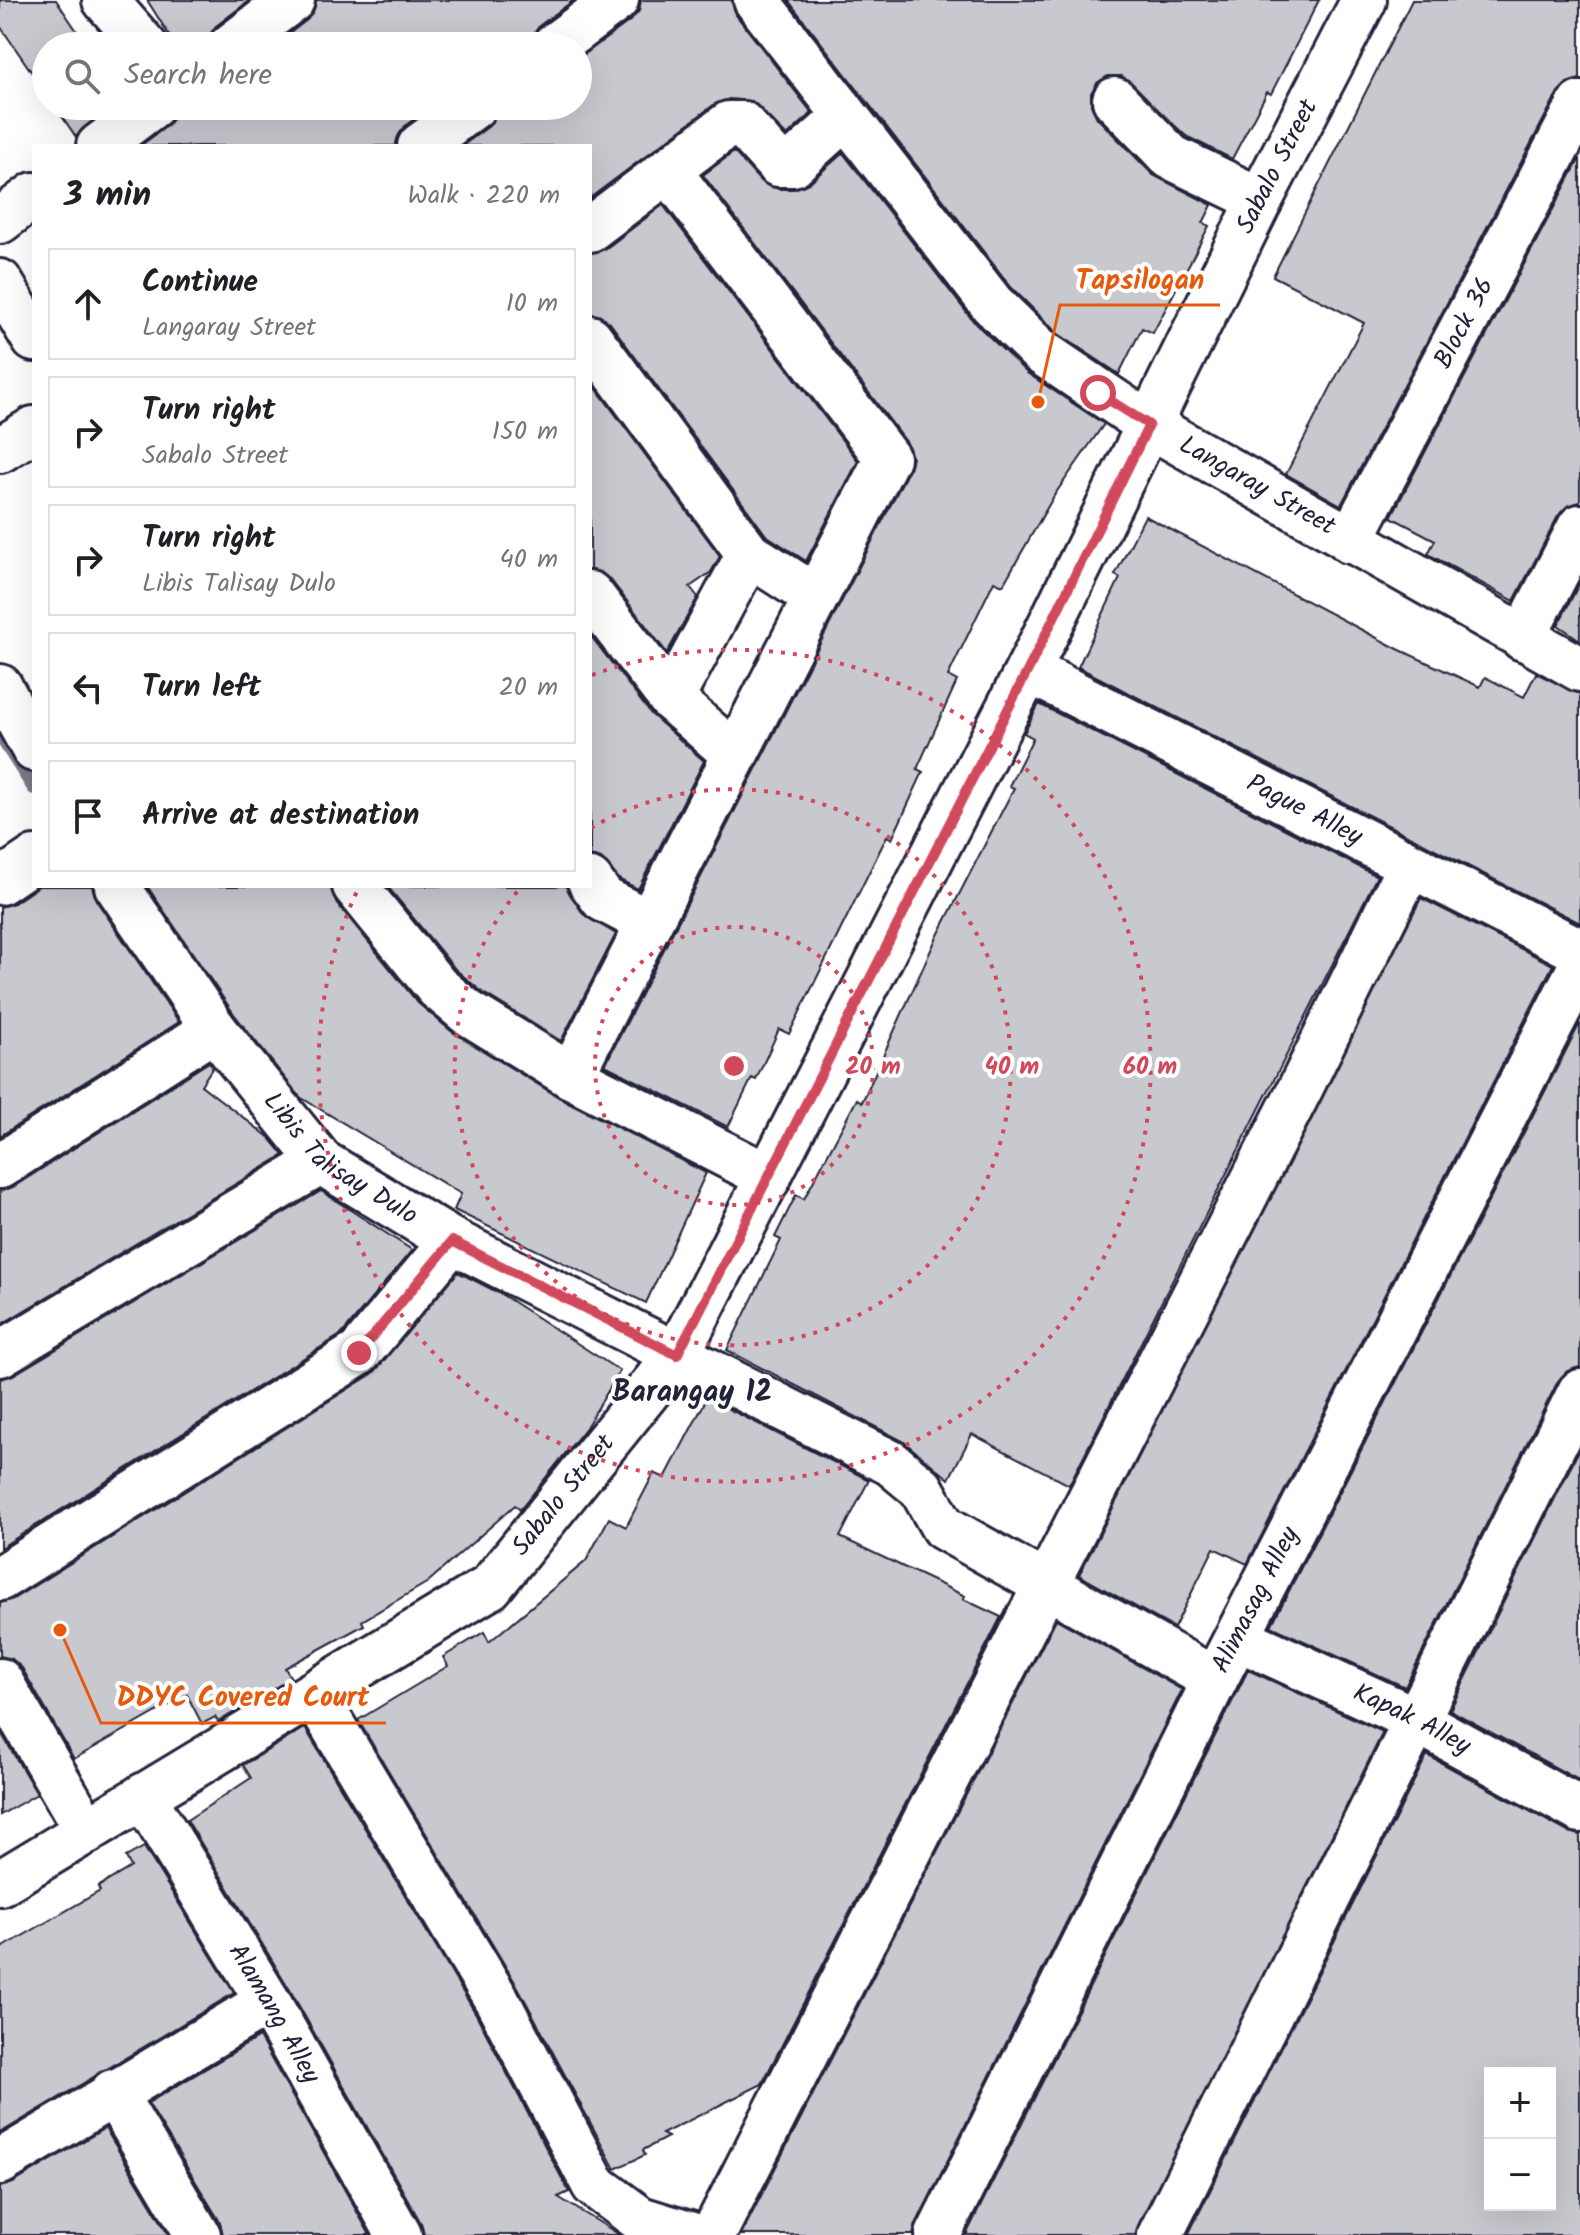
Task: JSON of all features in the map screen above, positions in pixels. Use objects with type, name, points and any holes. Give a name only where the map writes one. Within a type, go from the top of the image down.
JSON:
[{"type":"street","points":[[105,0],[133,32]]},
{"type":"street","points":[[250,32],[292,0]]},
{"type":"street","points":[[573,32],[616,0]]},
{"type":"street","name":"Langaray Street","points":[[756,0],[992,304],[1041,352],[1149,425],[1580,669]]},
{"type":"street","name":"Sabalo Street","points":[[0,1883],[315,1696],[490,1587],[677,1355],[1028,670],[1260,200],[1364,0]]},
{"type":"street","points":[[1115,100],[1171,157],[1260,200]]},
{"type":"street","name":"Block 36","points":[[1350,541],[1580,104]]},
{"type":"street","points":[[592,227],[736,122],[742,124],[778,164],[793,164],[845,117]]},
{"type":"street","points":[[102,144],[133,120]]},
{"type":"street","points":[[423,144],[455,120]]},
{"type":"street","points":[[571,1076],[887,458],[668,170]]},
{"type":"street","points":[[0,221],[32,197]]},
{"type":"street","points":[[0,282],[32,336]]},
{"type":"street","points":[[592,341],[749,554],[814,596]]},
{"type":"street","points":[[0,450],[32,430]]},
{"type":"street","points":[[1523,638],[1580,527]]},
{"type":"street","points":[[671,699],[749,554]]},
{"type":"street","points":[[592,597],[671,699],[735,755]]},
{"type":"street","name":"Pague Alley","points":[[1028,670],[1580,951]]},
{"type":"street","points":[[0,687],[32,745]]},
{"type":"street","points":[[0,882],[32,860]]},
{"type":"street","points":[[713,2235],[1047,1584],[1410,865]]},
{"type":"street","points":[[592,884],[603,899],[649,923]]},
{"type":"street","name":"Libis Talisay Dulo","points":[[118,888],[214,1029],[321,1162],[452,1241],[891,1463],[921,1488],[943,1527],[1215,1680]]},
{"type":"street","points":[[357,888],[437,987],[467,1012],[571,1076],[769,1177]]},
{"type":"street","name":"Alimasag Alley","points":[[938,2235],[1215,1680],[1580,968]]},
{"type":"street","points":[[0,1166],[214,1029]]},
{"type":"street","points":[[0,1354],[321,1162]]},
{"type":"street","points":[[0,1578],[359,1353],[452,1241]]},
{"type":"street","points":[[1160,2235],[1580,1392]]},
{"type":"street","name":"Kapak Alley","points":[[1238,1638],[1416,1720],[1580,1810]]},
{"type":"street","points":[[0,1681],[87,1831]]},
{"type":"street","points":[[315,1696],[498,2002],[594,2185],[640,2219],[692,2235]]},
{"type":"street","name":"Alamang Alley","points":[[143,1796],[268,2002],[399,2235]]},
{"type":"street","points":[[0,2162],[268,2002]]},
{"type":"street","points":[[113,2092],[198,2235]]},
{"type":"building","points":[[0,0],[56,0],[78,32],[32,32],[32,73],[0,26]]},
{"type":"building","points":[[147,0],[250,0],[215,27],[213,32],[167,32]]},
{"type":"building","points":[[316,0],[574,0],[539,26],[536,32],[291,32],[308,19]]},
{"type":"building","points":[[641,0],[732,0],[736,15],[812,113],[787,136],[752,101],[729,99],[715,104],[592,196],[592,144],[465,144],[489,126],[492,120],[592,120],[592,49],[639,11]]},
{"type":"building","points":[[788,0],[1319,0],[1271,94],[1267,92],[1232,159],[1186,136],[1122,76],[1108,76],[1097,83],[1091,93],[1091,105],[1097,118],[1153,175],[1212,205],[1203,223],[1209,226],[1153,333],[1142,328],[1119,374],[1057,333],[1011,287]]},
{"type":"building","points":[[1412,0],[1580,0],[1580,79],[1567,83],[1558,92],[1341,505],[1286,474],[1364,323],[1273,276]]},
{"type":"building","points":[[64,120],[95,120],[76,137]]},
{"type":"building","points":[[170,120],[413,120],[405,126],[396,144],[143,144]]},
{"type":"building","points":[[734,152],[760,181],[778,189],[794,189],[809,183],[843,153],[974,322],[1027,373],[1104,424],[1055,494],[1003,585],[994,581],[948,676],[957,681],[917,769],[923,772],[892,839],[887,836],[789,1034],[779,1029],[756,1080],[752,1078],[728,1127],[605,1065],[909,469],[912,457],[907,443],[703,175]]},
{"type":"building","points":[[1580,158],[1580,502],[1567,506],[1558,516],[1514,601],[1428,554],[1435,540],[1391,517]]},
{"type":"building","points":[[663,205],[858,461],[806,561],[766,535],[610,323],[592,314],[592,252],[605,249]]},
{"type":"building","points":[[592,383],[720,556],[711,572],[690,587],[698,597],[667,653],[610,579],[592,571]]},
{"type":"building","points":[[1145,516],[1398,649],[1480,687],[1485,677],[1524,697],[1536,673],[1580,694],[1580,923],[1078,667],[1120,578],[1115,575]]},
{"type":"building","points":[[1580,582],[1580,640],[1558,625]]},
{"type":"building","points":[[592,638],[651,714],[704,761],[638,889],[620,880],[601,859],[592,857]]},
{"type":"building","points":[[1039,704],[1377,876],[1069,1485],[972,1434],[949,1479],[903,1441],[727,1350],[781,1240],[775,1237],[796,1195],[804,1199],[857,1099],[862,1102],[935,941],[1014,788],[1009,786],[1033,738],[1024,733]]},
{"type":"building","points":[[36,888],[93,888],[96,900],[179,1022],[0,1136],[0,907],[14,903]]},
{"type":"building","points":[[148,888],[332,888],[336,902],[418,1003],[451,1031],[560,1098],[706,1173],[646,1303],[454,1210],[461,1194],[300,1097],[234,1014]]},
{"type":"building","points":[[389,888],[567,888],[583,914],[616,934],[561,1041],[482,992],[455,969]]},
{"type":"building","points":[[1421,898],[1553,965],[1247,1564],[1214,1548],[1174,1628],[1079,1575]]},
{"type":"building","points":[[1580,1023],[1580,1367],[1567,1371],[1558,1381],[1405,1687],[1271,1626]]},
{"type":"building","points":[[209,1062],[213,1067],[201,1085],[270,1138],[284,1155],[0,1325],[0,1191],[13,1187]]},
{"type":"building","points":[[321,1191],[412,1250],[342,1334],[0,1548],[0,1379],[13,1375]]},
{"type":"building","points":[[458,1272],[501,1294],[620,1371],[585,1429],[520,1510],[515,1505],[428,1582],[362,1621],[364,1625],[285,1668],[291,1678],[218,1722],[215,1717],[202,1724],[187,1695],[74,1759],[22,1668],[12,1659],[0,1656],[0,1603],[13,1599],[372,1374]]},
{"type":"building","points":[[707,1398],[869,1480],[840,1537],[965,1596],[963,1599],[1001,1617],[762,2084],[662,2134],[668,2137],[643,2150],[645,2155],[615,2169],[519,1989],[358,1720],[448,1666],[443,1657],[484,1632],[489,1642],[586,1561],[609,1518],[626,1527],[654,1473],[665,1478]]},
{"type":"building","points":[[1580,1448],[1580,1781],[1450,1710]]},
{"type":"building","points":[[1056,1619],[1182,1690],[913,2235],[741,2235]]},
{"type":"building","points":[[1248,1670],[1383,1732],[1135,2235],[966,2235]]},
{"type":"building","points":[[305,1728],[476,2014],[569,2192],[558,2197],[620,2235],[424,2235],[421,2223],[290,1990],[187,1820],[251,1778],[243,1765]]},
{"type":"building","points":[[0,1731],[37,1794],[0,1815]]},
{"type":"building","points":[[1427,1755],[1568,1832],[1580,1835],[1580,2235],[1188,2235]]},
{"type":"building","points":[[144,1847],[234,1993],[0,2133],[0,1949],[100,1891],[98,1887],[131,1867],[126,1857]]},
{"type":"building","points":[[259,2037],[370,2235],[223,2235],[220,2222],[148,2103]]},
{"type":"building","points":[[105,2128],[169,2235],[0,2235],[0,2187],[13,2183]]},
{"type":"waterway","points":[[0,735],[32,785]]},
{"type":"place","name":"Tapsilogan","points":[[1038,402]]},
{"type":"place","name":"DDYC Covered Court","points":[[60,1630]]},
{"type":"district","name":"Barangay 12","points":[[692,1393]]},
{"type":"route","points":[[359,1353],[452,1241],[677,1355],[1028,670],[1149,425],[1098,393]]}]
